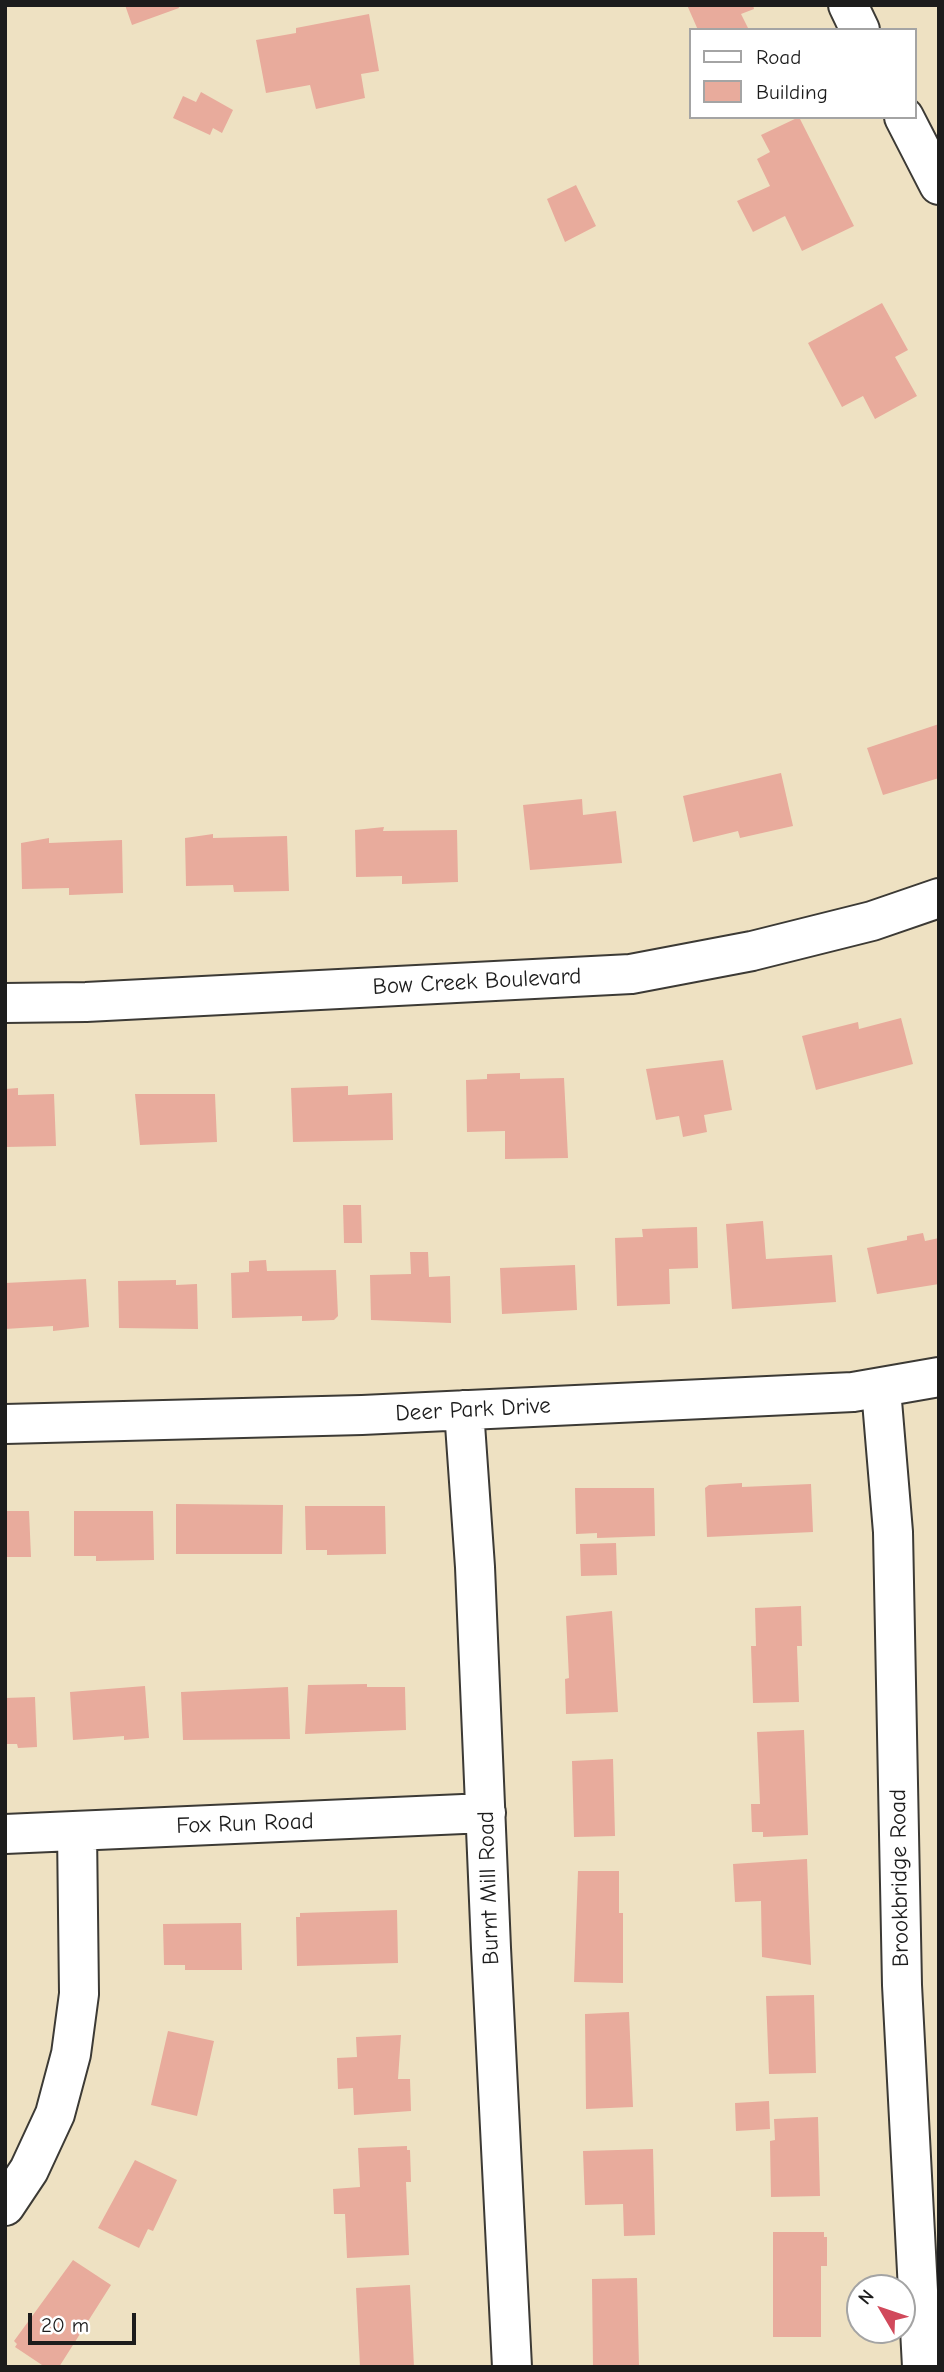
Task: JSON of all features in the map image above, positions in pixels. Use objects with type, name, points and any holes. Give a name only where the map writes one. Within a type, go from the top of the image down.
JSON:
[{"type":"street","points":[[848,5],[859,28]]},
{"type":"street","points":[[905,119],[939,185]]},
{"type":"street","name":"Bow Creek Boulevard","points":[[5,1003],[86,1002],[631,974],[752,951],[872,920],[939,898]]},
{"type":"street","name":"Deer Park Drive","points":[[5,1424],[362,1415],[853,1392],[939,1377]]},
{"type":"street","name":"Brookbridge Road","points":[[881,1389],[893,1532],[902,1985],[922,2367]]},
{"type":"street","name":"Burnt Mill Road","points":[[464,1410],[475,1567],[512,2367]]},
{"type":"street","name":"Fox Run Road","points":[[5,1834],[486,1813]]},
{"type":"street","points":[[5,2206],[30,2170],[55,2114],[71,2054],[79,1994],[77,1831]]},
{"type":"building","points":[[125,5],[178,5],[179,8],[132,25]]},
{"type":"building","points":[[687,5],[753,5],[754,9],[741,14],[748,28],[697,28]]},
{"type":"building","points":[[369,14],[379,71],[361,74],[365,98],[316,109],[310,85],[266,93],[256,40],[296,33],[296,28]]},
{"type":"building","points":[[201,92],[233,110],[222,133],[213,128],[210,135],[173,118],[183,96],[196,102]]},
{"type":"building","points":[[800,119],[854,226],[802,251],[785,216],[753,232],[737,201],[770,186],[757,159],[770,152],[761,135]]},
{"type":"building","points":[[576,185],[596,226],[565,242],[547,199]]},
{"type":"building","points":[[882,303],[908,350],[895,357],[917,396],[875,419],[863,396],[842,407],[808,343]]},
{"type":"building","points":[[939,724],[939,778],[883,795],[867,748]]},
{"type":"building","points":[[781,773],[793,826],[740,838],[738,831],[693,842],[683,796]]},
{"type":"building","points":[[582,799],[583,815],[616,811],[622,863],[530,870],[523,805]]},
{"type":"building","points":[[384,827],[383,831],[457,830],[458,882],[402,884],[402,876],[356,877],[355,830]]},
{"type":"building","points":[[213,834],[213,838],[287,836],[289,891],[234,892],[233,885],[186,886],[185,838]]},
{"type":"building","points":[[49,838],[49,843],[122,840],[123,893],[69,895],[69,888],[22,889],[21,843]]},
{"type":"building","points":[[901,1018],[913,1064],[816,1090],[802,1036],[858,1022],[859,1029]]},
{"type":"building","points":[[723,1060],[732,1110],[704,1115],[707,1132],[683,1137],[679,1116],[656,1120],[646,1069]]},
{"type":"building","points":[[520,1073],[520,1079],[564,1078],[568,1158],[505,1159],[505,1131],[467,1132],[466,1080],[487,1079],[487,1074]]},
{"type":"building","points":[[348,1086],[348,1095],[392,1093],[393,1140],[293,1142],[291,1088]]},
{"type":"building","points":[[18,1088],[18,1095],[54,1094],[56,1146],[5,1147],[5,1089]]},
{"type":"building","points":[[135,1094],[215,1094],[217,1142],[140,1145]]},
{"type":"building","points":[[343,1205],[361,1205],[362,1243],[344,1243]]},
{"type":"building","points":[[763,1221],[766,1259],[832,1255],[836,1302],[732,1309],[726,1224]]},
{"type":"building","points":[[697,1227],[698,1268],[669,1269],[670,1304],[617,1306],[615,1238],[643,1237],[642,1229]]},
{"type":"building","points":[[923,1233],[925,1241],[939,1238],[939,1284],[877,1294],[867,1248],[907,1240],[907,1236]]},
{"type":"building","points":[[410,1252],[428,1252],[429,1277],[450,1276],[451,1323],[371,1320],[370,1275],[411,1274]]},
{"type":"building","points":[[266,1260],[267,1271],[336,1270],[338,1316],[334,1320],[302,1321],[302,1316],[232,1318],[231,1273],[249,1272],[249,1261]]},
{"type":"building","points":[[575,1265],[577,1310],[502,1314],[500,1268]]},
{"type":"building","points":[[86,1279],[89,1327],[53,1331],[53,1326],[5,1329],[5,1283]]},
{"type":"building","points":[[176,1280],[176,1285],[197,1284],[198,1329],[119,1328],[118,1281]]},
{"type":"building","points":[[742,1483],[742,1487],[811,1484],[813,1532],[707,1537],[705,1488],[709,1485]]},
{"type":"building","points":[[575,1488],[654,1488],[655,1536],[597,1538],[597,1533],[576,1534]]},
{"type":"building","points":[[176,1504],[283,1505],[282,1554],[176,1554]]},
{"type":"building","points":[[305,1506],[385,1506],[386,1554],[327,1555],[327,1550],[306,1550]]},
{"type":"building","points":[[5,1511],[29,1511],[31,1557],[5,1557]]},
{"type":"building","points":[[74,1511],[153,1511],[154,1560],[96,1561],[96,1556],[74,1556]]},
{"type":"building","points":[[616,1543],[617,1575],[581,1576],[580,1544]]},
{"type":"building","points":[[801,1606],[802,1646],[797,1646],[799,1702],[753,1703],[751,1646],[756,1646],[755,1608]]},
{"type":"building","points":[[612,1611],[618,1712],[566,1714],[565,1679],[569,1678],[566,1616]]},
{"type":"building","points":[[367,1684],[367,1687],[405,1687],[406,1730],[305,1734],[308,1685]]},
{"type":"building","points":[[145,1686],[149,1738],[124,1740],[124,1736],[73,1740],[70,1692]]},
{"type":"building","points":[[288,1687],[290,1739],[183,1740],[181,1692]]},
{"type":"building","points":[[35,1697],[37,1747],[18,1748],[17,1744],[5,1744],[5,1698]]},
{"type":"building","points":[[804,1730],[808,1835],[763,1837],[763,1832],[752,1832],[751,1804],[760,1804],[757,1732]]},
{"type":"building","points":[[613,1759],[615,1836],[574,1837],[572,1761]]},
{"type":"building","points":[[807,1859],[811,1965],[762,1957],[761,1901],[735,1902],[733,1864]]},
{"type":"building","points":[[578,1871],[619,1871],[619,1913],[623,1913],[623,1983],[574,1982]]},
{"type":"building","points":[[397,1910],[398,1963],[297,1966],[296,1917],[300,1917],[300,1913]]},
{"type":"building","points":[[241,1923],[242,1970],[185,1970],[185,1965],[164,1965],[163,1924]]},
{"type":"building","points":[[814,1995],[816,2073],[769,2074],[766,1996]]},
{"type":"building","points":[[629,2012],[633,2107],[586,2109],[585,2014]]},
{"type":"building","points":[[168,2031],[214,2041],[197,2116],[151,2105]]},
{"type":"building","points":[[401,2035],[398,2079],[410,2079],[411,2111],[354,2115],[353,2088],[338,2089],[337,2058],[357,2057],[356,2037]]},
{"type":"building","points":[[769,2101],[770,2129],[736,2131],[735,2103]]},
{"type":"building","points":[[818,2117],[820,2196],[771,2197],[770,2141],[775,2140],[774,2119]]},
{"type":"building","points":[[407,2146],[407,2150],[410,2150],[411,2182],[406,2182],[409,2255],[347,2258],[345,2214],[334,2214],[333,2189],[360,2187],[358,2148]]},
{"type":"building","points":[[653,2149],[655,2235],[624,2236],[623,2204],[585,2205],[583,2151]]},
{"type":"building","points":[[135,2160],[177,2180],[153,2231],[148,2229],[139,2248],[98,2228]]},
{"type":"building","points":[[773,2232],[824,2232],[824,2237],[827,2237],[827,2266],[821,2266],[821,2337],[773,2337]]},
{"type":"building","points":[[73,2260],[111,2285],[59,2367],[45,2367],[15,2347],[17,2344],[14,2341]]},
{"type":"building","points":[[637,2278],[639,2367],[593,2367],[592,2279]]},
{"type":"building","points":[[410,2285],[414,2367],[360,2367],[356,2288]]}]
